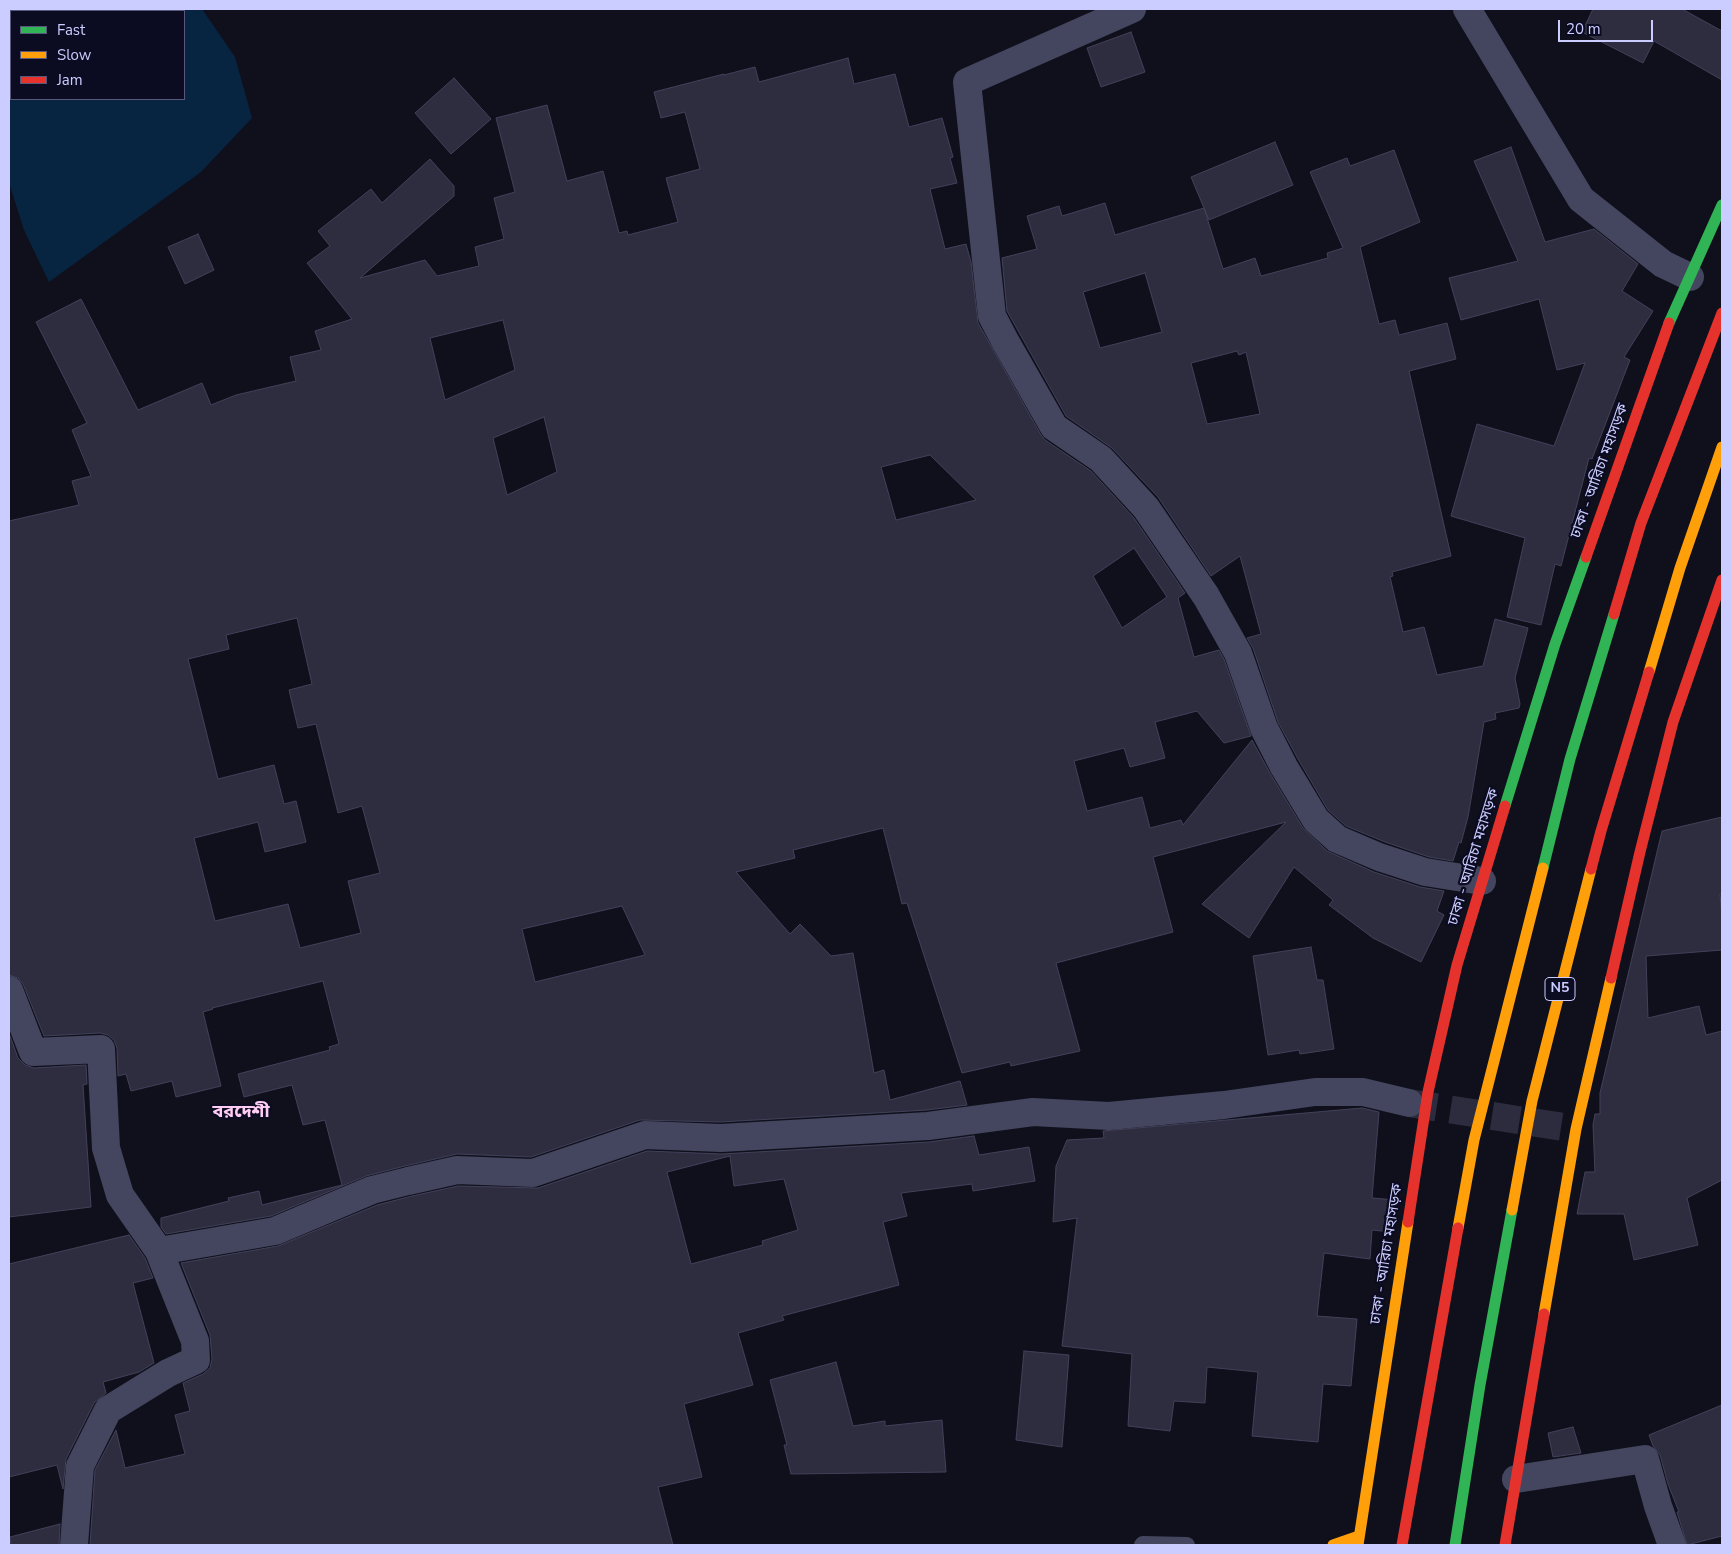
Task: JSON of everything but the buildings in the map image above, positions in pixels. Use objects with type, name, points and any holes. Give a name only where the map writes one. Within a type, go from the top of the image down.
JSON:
[{"type":"main road","name":"ঢাকা - আরিচা মহাসড়ক","points":[[1358,1541],[1428,1092],[1457,965],[1555,644],[1668,325],[1722,205]]},
{"type":"main road","points":[[1402,1545],[1474,1140],[1570,758],[1641,523],[1722,313]]},
{"type":"main road","name":"N5","points":[[1454,1545],[1480,1386],[1532,1101],[1601,831],[1680,568],[1722,447]]},
{"type":"main road","points":[[1505,1545],[1582,1130],[1638,862],[1673,722],[1722,580]]},
{"type":"main road","points":[[1510,1512],[1510,1545]]},
{"type":"main road","points":[[1333,1545],[1358,1541]]},
{"type":"street","points":[[1132,9],[967,82],[992,316],[1054,428],[1101,459],[1146,508],[1206,596],[1238,653],[1264,728],[1284,767],[1316,820],[1337,839],[1379,857],[1425,872],[1482,881]]},
{"type":"street","points":[[1467,9],[1580,199],[1663,264],[1690,277]]},
{"type":"street","points":[[9,990],[33,1052],[101,1049],[106,1148],[120,1195],[159,1251],[194,1342],[196,1360],[168,1373],[108,1410],[80,1466],[74,1545]]},
{"type":"street","points":[[159,1251],[275,1232],[372,1190],[457,1170],[532,1173],[646,1135],[721,1138],[928,1126],[1033,1112],[1109,1116],[1224,1105],[1315,1092],[1363,1092],[1409,1103]]},
{"type":"street","points":[[1516,1479],[1646,1459],[1658,1506],[1672,1545]]},
{"type":"lane","points":[[1142,1545],[1187,1545]]},
{"type":"water","points":[[9,9],[202,9],[235,57],[252,118],[201,172],[49,282],[24,230],[9,183]]},
{"type":"tunnel","points":[[1409,1103],[1576,1129]]},
{"type":"traffic: fast","points":[[1669,323],[1722,205]]},
{"type":"traffic: fast","points":[[1505,806],[1555,644],[1586,557]]},
{"type":"traffic: fast","points":[[1543,868],[1570,759],[1614,614]]},
{"type":"traffic: fast","points":[[1455,1545],[1480,1385],[1512,1210]]},
{"type":"traffic: slow","points":[[1649,672],[1680,568],[1722,447]]},
{"type":"traffic: slow","points":[[1458,1228],[1474,1140],[1543,868]]},
{"type":"traffic: slow","points":[[1512,1210],[1532,1101],[1591,869]]},
{"type":"traffic: slow","points":[[1544,1314],[1576,1129],[1611,978]]},
{"type":"traffic: slow","points":[[1358,1545],[1408,1222]]},
{"type":"traffic: slow","points":[[1333,1545],[1359,1536]]},
{"type":"traffic: jam","points":[[1614,614],[1641,523],[1722,313]]},
{"type":"traffic: jam","points":[[1586,557],[1669,323]]},
{"type":"traffic: jam","points":[[1611,978],[1673,722],[1722,580]]},
{"type":"traffic: jam","points":[[1591,869],[1649,672]]},
{"type":"traffic: jam","points":[[1408,1222],[1428,1092],[1457,965],[1505,806]]},
{"type":"traffic: jam","points":[[1402,1545],[1458,1228]]},
{"type":"traffic: jam","points":[[1505,1545],[1544,1314]]},
{"type":"district","name":"বরদেশী","points":[[241,1113]]}]
